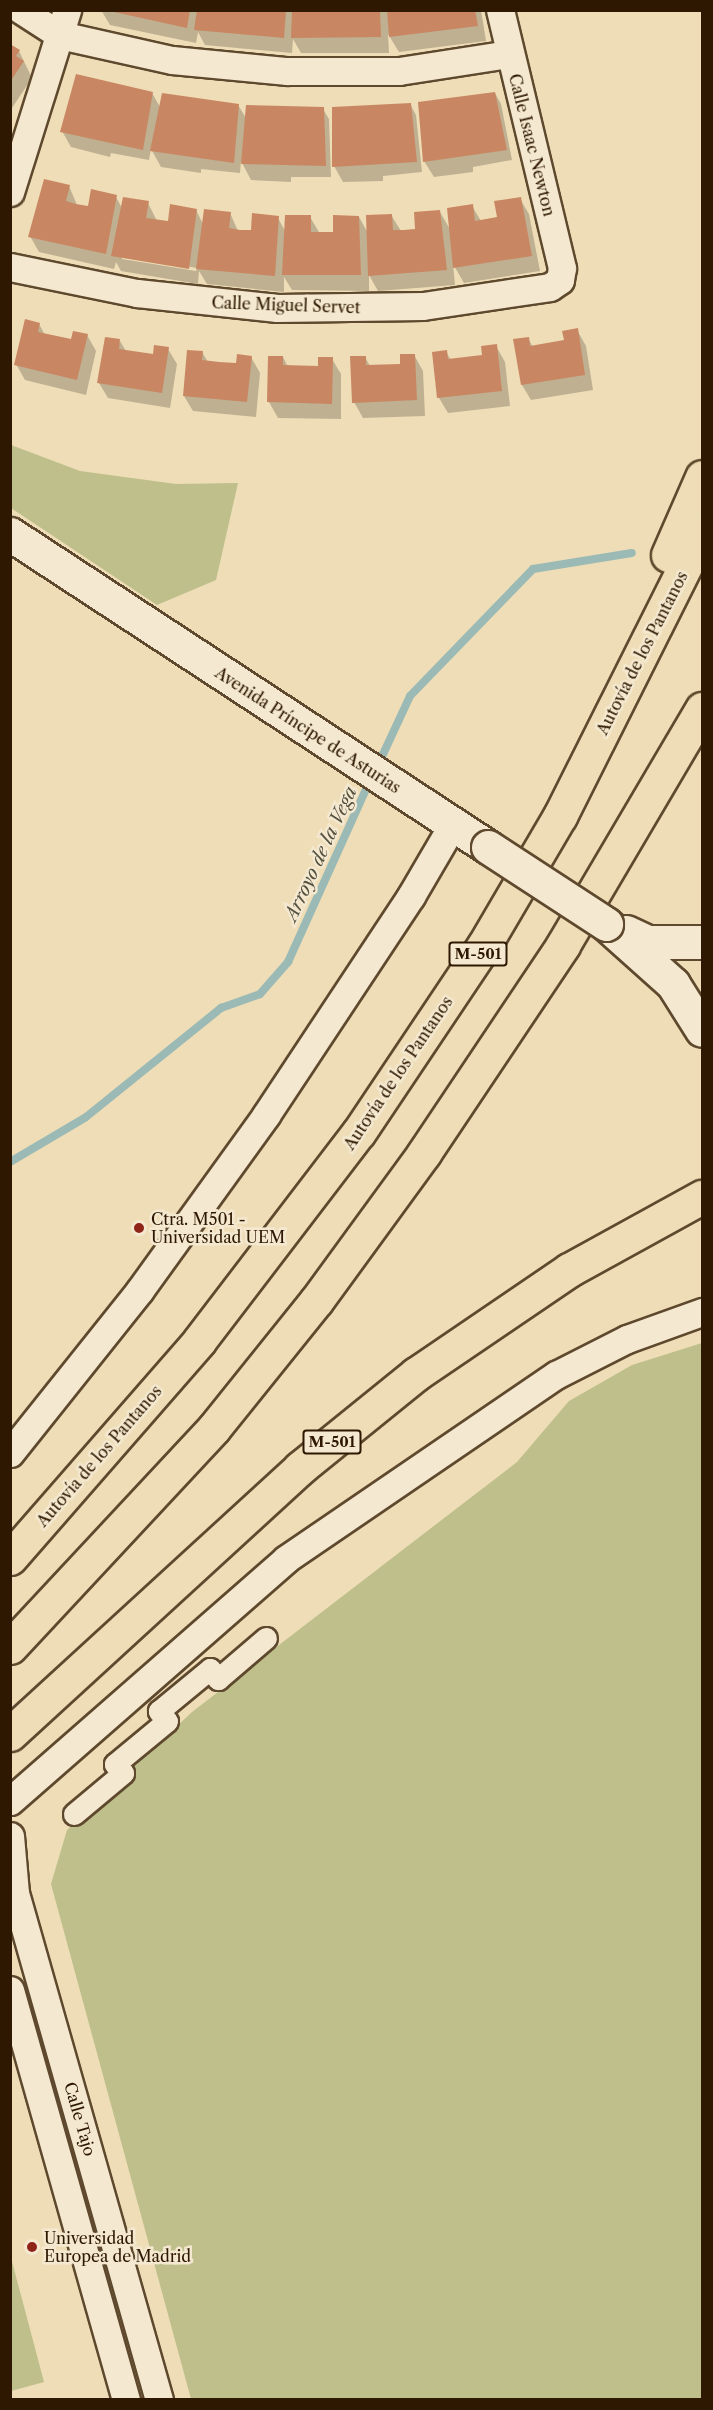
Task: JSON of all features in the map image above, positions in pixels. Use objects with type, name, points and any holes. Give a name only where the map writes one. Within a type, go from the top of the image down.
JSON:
[{"type":"highway","points":[[560,816],[608,682],[702,477]]},
{"type":"highway","name":"Autovía de los Pantanos","points":[[10,1558],[199,1341],[359,1132],[483,947],[560,816],[702,532]]},
{"type":"highway","points":[[10,1647],[214,1428],[317,1300],[424,1153],[563,945],[702,709]]},
{"type":"highway","name":"M-501","points":[[10,1734],[300,1468],[416,1374],[569,1270],[698,1199]]},
{"type":"street","points":[[21,10],[172,60],[287,71],[399,71],[509,54]]},
{"type":"street","name":"Calle Isaac Newton","points":[[500,10],[562,268],[560,280]]},
{"type":"street","points":[[10,192],[64,23]]},
{"type":"street","name":"Calle Miguel Servet","points":[[10,267],[71,282],[196,302],[318,309],[423,306],[500,297],[550,287],[560,280]]},
{"type":"street","name":"Avenida Príncipe de Asturias","points":[[10,534],[323,741],[606,924],[673,984],[702,1030]]},
{"type":"street","points":[[10,1453],[140,1290],[266,1115],[411,896],[453,825]]},
{"type":"street","name":"Avenida Príncipe de Asturias","points":[[606,924],[646,942],[702,942]]},
{"type":"street","points":[[10,1801],[286,1558],[556,1375],[627,1339],[702,1312]]},
{"type":"street","points":[[74,1814],[123,1773],[116,1764],[167,1721],[159,1711],[210,1669],[218,1678],[266,1638]]},
{"type":"street","name":"Calle Tajo","points":[[38,1777],[10,1836],[15,1893],[159,2400]]},
{"type":"street","name":"Calle Tajo","points":[[10,1990],[126,2400]]},
{"type":"green space","points":[[11,445],[80,471],[176,484],[238,483],[216,580],[157,605],[11,508]]},
{"type":"green space","points":[[702,1343],[702,2399],[191,2399],[51,1884],[67,1830],[192,1712],[517,1462],[569,1401],[632,1365]]},
{"type":"green space","points":[[10,2254],[44,2382],[11,2391],[10,2391]]},
{"type":"building","points":[[105,10],[190,10],[187,28]]},
{"type":"building","points":[[197,10],[286,10],[284,38],[194,30]]},
{"type":"building","points":[[292,10],[380,10],[381,37],[291,38]]},
{"type":"building","points":[[387,10],[475,10],[478,26],[389,37]]},
{"type":"building","points":[[10,44],[20,50],[16,56],[24,61],[10,82]]},
{"type":"building","points":[[76,74],[153,92],[143,150],[60,132]]},
{"type":"building","points":[[495,92],[507,150],[423,162],[418,102]]},
{"type":"building","points":[[162,93],[239,104],[234,163],[150,151]]},
{"type":"building","points":[[411,103],[417,162],[332,167],[332,107]]},
{"type":"building","points":[[246,105],[324,107],[326,166],[241,164]]},
{"type":"building","points":[[44,179],[70,185],[66,201],[76,204],[88,206],[91,189],[117,195],[106,254],[28,237]]},
{"type":"building","points":[[123,197],[149,201],[146,218],[168,221],[170,204],[197,209],[189,269],[111,256]]},
{"type":"building","points":[[521,197],[532,256],[453,268],[447,208],[473,204],[475,221],[497,217],[494,201]]},
{"type":"building","points":[[204,209],[231,212],[229,228],[240,230],[251,230],[252,213],[279,216],[275,276],[196,269]]},
{"type":"building","points":[[440,210],[447,270],[368,276],[366,215],[392,214],[393,230],[404,230],[415,229],[414,212]]},
{"type":"building","points":[[285,215],[311,215],[311,232],[333,232],[333,215],[359,216],[361,275],[282,275]]},
{"type":"building","points":[[25,319],[40,323],[38,332],[71,339],[73,331],[88,334],[77,380],[14,365]]},
{"type":"building","points":[[578,328],[585,375],[521,385],[513,339],[529,337],[530,346],[564,340],[562,331]]},
{"type":"building","points":[[105,337],[120,339],[119,349],[153,354],[154,345],[169,347],[162,393],[97,383]]},
{"type":"building","points":[[497,344],[502,391],[437,398],[432,352],[447,350],[448,359],[482,355],[481,346]]},
{"type":"building","points":[[187,350],[203,351],[202,360],[219,362],[236,363],[237,354],[252,356],[247,402],[183,396]]},
{"type":"building","points":[[400,354],[415,354],[417,400],[352,403],[350,356],[366,356],[366,365],[400,364]]},
{"type":"building","points":[[268,356],[283,356],[283,365],[318,366],[318,357],[333,357],[332,404],[267,402]]},
{"type":"waterway","name":"Arroyo de la Vega","points":[[378,765],[410,696],[533,569],[632,553]]},
{"type":"waterway","name":"Arroyo de la Vega","points":[[10,1162],[86,1117],[221,1008],[260,994],[288,962],[371,778]]},
{"type":"place","name":"Ctra. M501 - Universidad UEM","points":[[139,1228]]},
{"type":"place","name":"Universidad Europea de Madrid","points":[[32,2247]]}]
